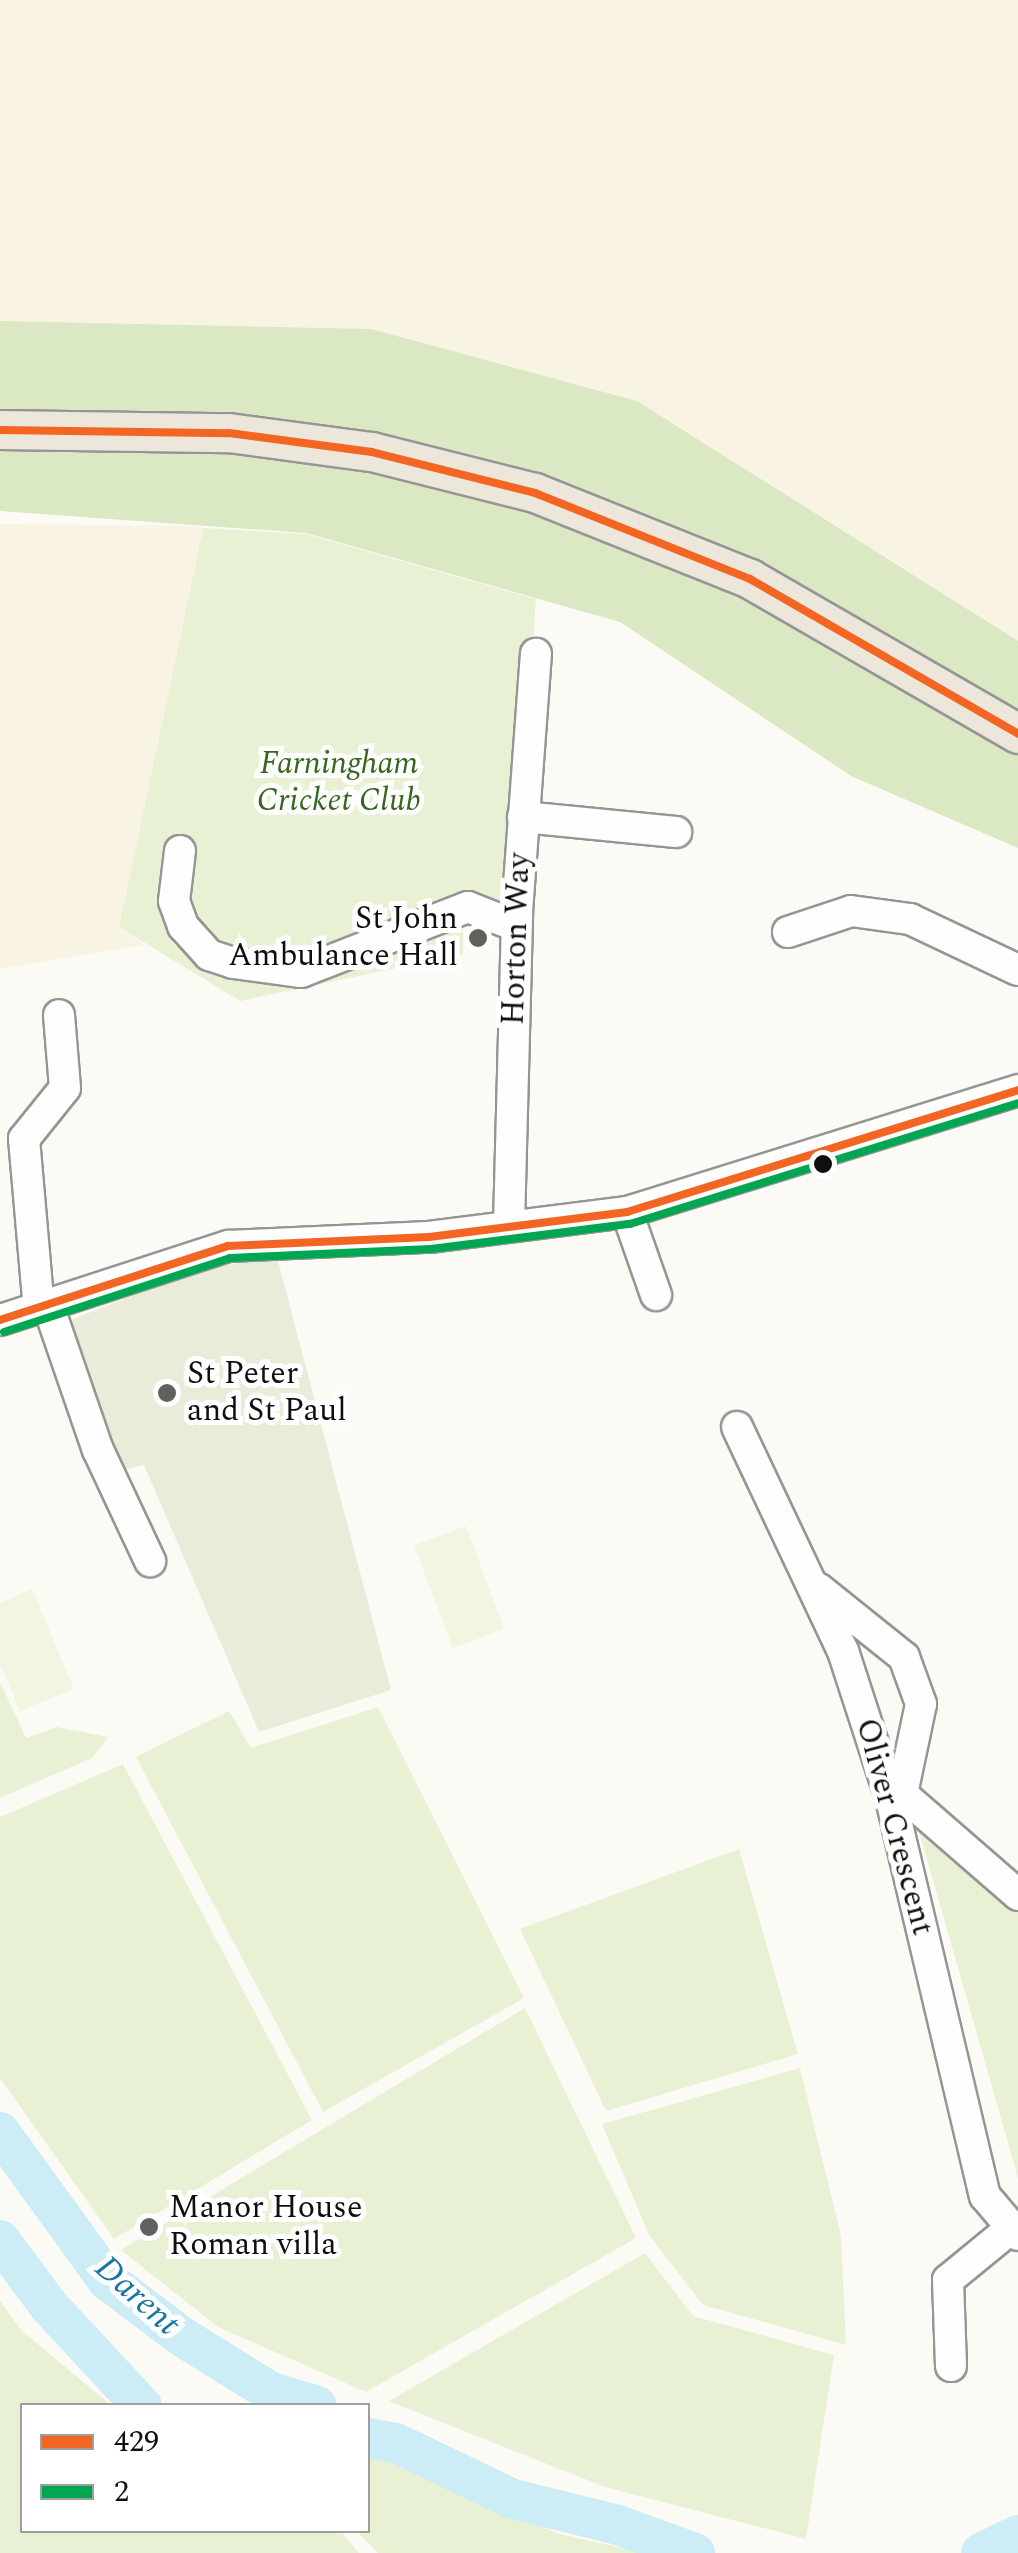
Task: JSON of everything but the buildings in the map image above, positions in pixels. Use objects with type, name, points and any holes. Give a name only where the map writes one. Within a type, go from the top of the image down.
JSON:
[{"type":"main road","points":[[0,430],[229,433],[372,452],[518,488],[645,532],[750,579],[1018,734]]},
{"type":"street","name":"Horton Way","points":[[509,1225],[516,926],[536,654]]},
{"type":"street","points":[[523,818],[676,832]]},
{"type":"street","points":[[180,852],[174,901],[184,926],[209,955],[233,964],[301,972],[468,906],[516,926]]},
{"type":"street","points":[[788,932],[851,911],[910,919],[1018,970]]},
{"type":"street","points":[[58,1014],[65,1088],[24,1139],[44,1309],[98,1450],[150,1561]]},
{"type":"street","points":[[0,1320],[44,1309],[228,1246],[430,1237],[627,1212],[1018,1090]]},
{"type":"street","points":[[627,1212],[656,1295]]},
{"type":"street","name":"Oliver Crescent","points":[[737,1426],[815,1586],[896,1797],[985,2196],[1014,2233]]},
{"type":"street","points":[[815,1586],[904,1656],[921,1704],[896,1797],[1015,1889]]},
{"type":"street","points":[[951,2366],[948,2280],[1014,2233]]},
{"type":"shaded area","points":[[0,0],[1018,0],[1018,641],[637,401],[371,329],[0,321]]},
{"type":"shaded area","points":[[0,524],[203,526],[119,927],[144,945],[0,969]]},
{"type":"green space","points":[[0,321],[371,329],[637,401],[1018,641],[1018,848],[851,776],[620,622],[306,533],[0,511]]},
{"type":"green space","name":"Farningham Cricket Club","points":[[203,528],[306,534],[536,599],[515,925],[463,924],[463,954],[240,1001],[119,927]]},
{"type":"green space","points":[[277,1257],[391,1690],[259,1732],[144,1465],[122,1470],[58,1325],[200,1269]]},
{"type":"green space","points":[[466,1526],[504,1629],[453,1648],[414,1545]]},
{"type":"green space","points":[[32,1589],[74,1689],[20,1711],[0,1664],[0,1603]]},
{"type":"green space","points":[[0,1682],[26,1738],[57,1727],[108,1737],[92,1758],[0,1798]]},
{"type":"green space","points":[[378,1707],[524,1998],[323,2112],[136,1757],[229,1711],[251,1748]]},
{"type":"green space","points":[[123,1764],[312,2120],[114,2239],[0,2078],[0,1817]]},
{"type":"green space","points":[[912,1807],[1018,1892],[1018,2178]]},
{"type":"green space","points":[[739,1849],[798,2054],[606,2111],[520,1929]]},
{"type":"green space","points":[[525,2008],[636,2238],[366,2392],[218,2327],[121,2250]]},
{"type":"green space","points":[[800,2068],[841,2236],[846,2345],[703,2305],[649,2235],[602,2124]]},
{"type":"green space","points":[[645,2253],[693,2316],[834,2355],[806,2539],[605,2487],[389,2401]]},
{"type":"green space","points":[[0,2301],[22,2331],[109,2403],[20,2403],[20,2533],[343,2533],[359,2553],[0,2553]]},
{"type":"green space","points":[[370,2454],[559,2534],[646,2553],[378,2553],[358,2533],[370,2533]]},
{"type":"waterway","name":"Darent","points":[[0,2132],[107,2280],[181,2336],[271,2392],[307,2403]]},
{"type":"waterway","name":"Darent","points":[[0,2240],[49,2306],[139,2403]]},
{"type":"waterway","name":"Darent","points":[[370,2438],[396,2443],[513,2499],[618,2525],[695,2553]]},
{"type":"waterway","name":"Darent","points":[[981,2553],[1018,2535]]},
{"type":"transit line","name":"429","points":[[0,430],[229,433],[372,452],[535,493],[750,579],[1018,734]]},
{"type":"transit line","name":"429","points":[[0,1320],[228,1246],[429,1237],[627,1212],[1018,1090]]},
{"type":"transit line","name":"2","points":[[4,1332],[230,1258],[431,1249],[630,1224],[1018,1103]]},
{"type":"place","name":"St John Ambulance Hall","points":[[478,938]]},
{"type":"place","name":"St Peter and St Paul","points":[[167,1393]]},
{"type":"place","name":"Manor House Roman villa","points":[[149,2227]]}]
